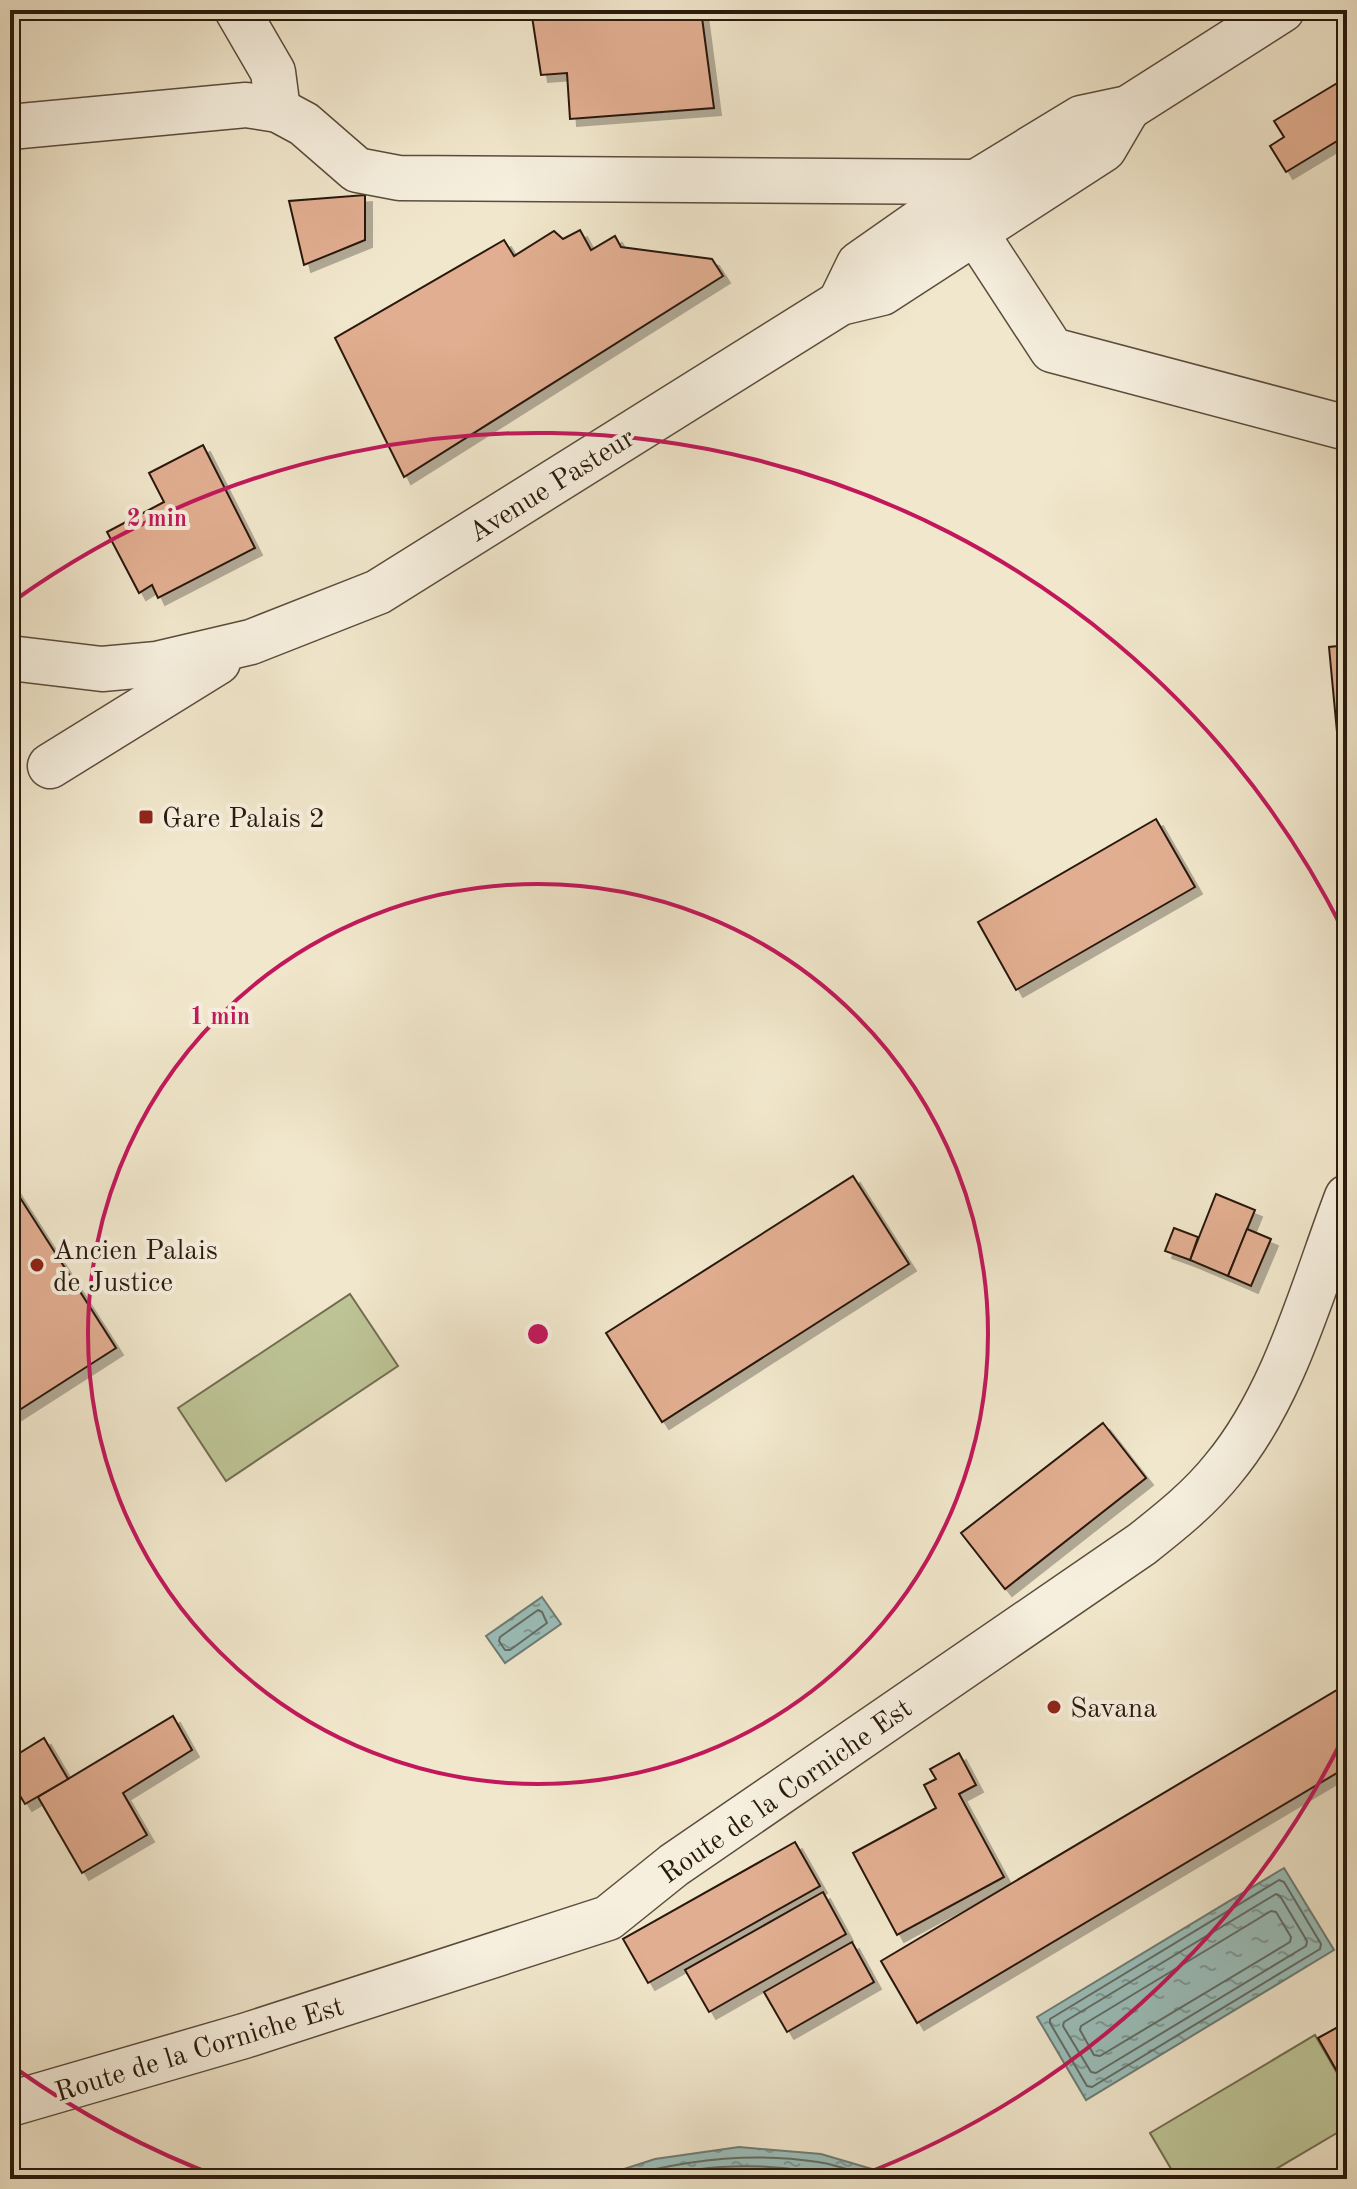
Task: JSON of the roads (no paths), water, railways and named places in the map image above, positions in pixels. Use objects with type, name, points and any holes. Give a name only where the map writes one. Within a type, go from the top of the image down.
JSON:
[{"type":"street","points":[[237,10],[273,72],[278,110]]},
{"type":"street","name":"Avenue Pasteur","points":[[251,642],[378,592],[840,303],[882,293],[968,204],[1104,149],[1128,108],[1282,10]]},
{"type":"street","points":[[10,127],[246,105],[278,110],[304,124],[357,170],[399,178],[968,204],[1052,350],[1347,428]]},
{"type":"street","points":[[10,658],[102,669],[157,664],[251,642]]},
{"type":"street","points":[[50,766],[251,642]]},
{"type":"street","name":"Route de la Corniche Est","points":[[10,2104],[244,2036],[608,1918],[674,1865],[1142,1544],[1185,1509],[1224,1469],[1257,1420],[1283,1367],[1347,1197]]},
{"type":"water","points":[[542,1597],[561,1624],[505,1663],[486,1636]]},
{"type":"water","points":[[1284,1868],[1334,1950],[1086,2100],[1037,2017]]},
{"type":"water","points":[[739,2147],[821,2154],[906,2179],[593,2179],[655,2159]]},
{"type":"place","name":"Gare Palais 2","points":[[146,817]]},
{"type":"place","name":"Ancien Palais de Justice","points":[[37,1265]]},
{"type":"place","name":"Savana","points":[[1054,1707]]}]
